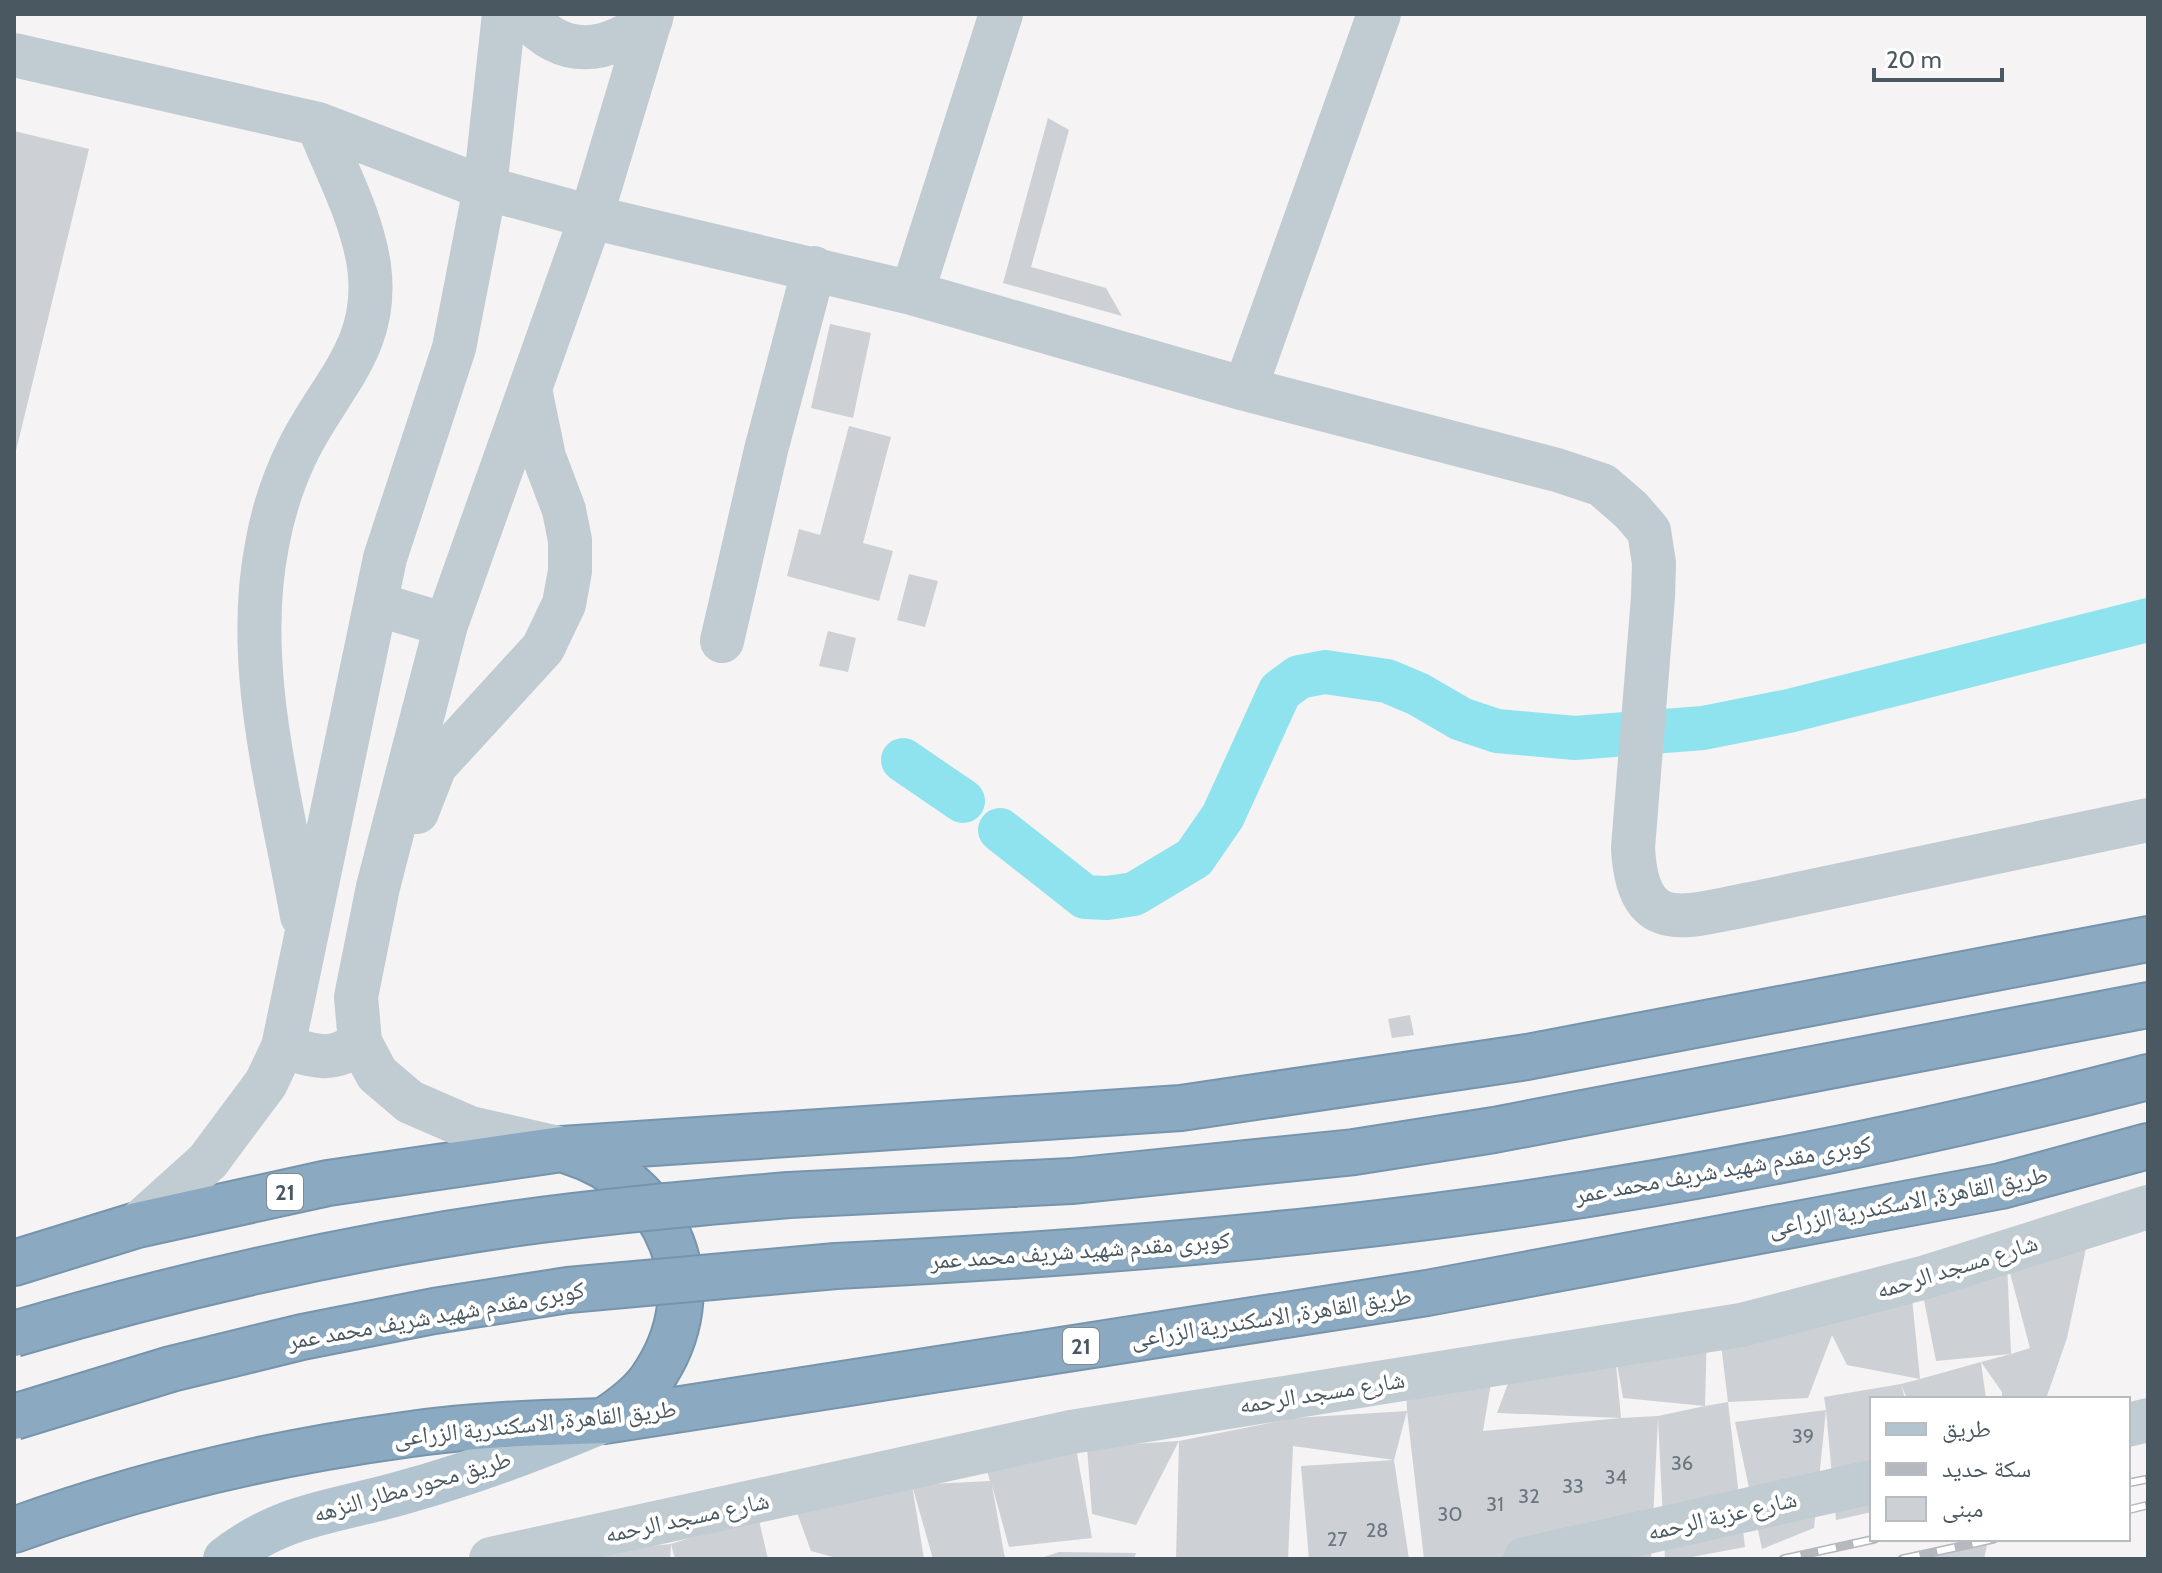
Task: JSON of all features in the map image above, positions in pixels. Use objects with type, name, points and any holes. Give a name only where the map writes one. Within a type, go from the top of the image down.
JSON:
[{"type":"highway","name":"21","points":[[14,1263],[137,1225],[328,1183],[562,1149],[1181,1108],[1527,1057],[2148,939]]},
{"type":"highway","points":[[14,1334],[230,1277],[510,1224],[649,1207],[789,1195],[1071,1181],[1354,1152],[1509,1127],[2148,1005]]},
{"type":"highway","name":"كوبرى مقدم شهيد شريف محمد عمر","points":[[14,1417],[171,1369],[302,1337],[434,1311],[568,1290],[836,1266],[1004,1258],[1171,1245],[1509,1206],[1680,1179],[1849,1147],[2017,1111],[2148,1077]]},
{"type":"highway","name":"طريق القاهرة, الاسكندرية الزراعى","points":[[14,1530],[210,1470],[307,1450],[434,1431],[604,1421],[1427,1293],[2001,1186],[2148,1146]]},
{"type":"highway","points":[[562,1149],[590,1158],[617,1172],[640,1191],[672,1241],[679,1271],[681,1300],[676,1329],[665,1357],[650,1383],[629,1404],[604,1421]]},
{"type":"main road","name":"طريق محور مطار النزهه","points":[[225,1559],[273,1528],[310,1514],[398,1494],[485,1468],[604,1421]]},
{"type":"street","points":[[137,1225],[208,1161],[266,1083],[283,1047],[385,558],[454,348],[485,188],[504,14]]},
{"type":"street","points":[[524,14],[548,38],[569,46],[592,48],[612,44],[631,35],[652,16]]},
{"type":"street","points":[[912,293],[1001,14]]},
{"type":"street","points":[[1245,389],[1379,14]]},
{"type":"street","points":[[562,1149],[470,1128],[410,1102],[377,1074],[360,1042],[356,997],[366,937],[446,625],[591,217],[652,16]]},
{"type":"street","points":[[14,55],[318,124],[485,188],[591,217],[912,293],[1245,389],[1526,462],[1602,485],[1631,510],[1649,531],[1654,563],[1633,848],[1634,874],[1643,897],[1661,914],[1686,916],[2148,820]]},
{"type":"street","points":[[306,938],[262,683],[261,589],[266,547],[285,480],[313,423],[358,353],[370,294],[365,245],[318,124]]},
{"type":"street","points":[[722,641],[766,450],[814,268]]},
{"type":"street","points":[[366,937],[435,766],[543,648],[564,604],[570,571],[570,540],[564,510],[544,457],[530,389]]},
{"type":"street","points":[[376,604],[446,625]]},
{"type":"street","points":[[283,1047],[332,1057],[360,1042]]},
{"type":"street","name":"شارع مسجد الرحمه","points":[[491,1559],[1071,1432],[1741,1325],[1926,1277],[2148,1207]]},
{"type":"street","name":"شارع عزبة الرحمه","points":[[1525,1559],[1870,1482]]},
{"type":"building","points":[[1048,118],[1069,130],[1031,267],[1106,288],[1122,316],[1003,283]]},
{"type":"building","points":[[14,131],[89,149],[15,455],[14,455]]},
{"type":"building","points":[[830,324],[871,333],[853,418],[811,408]]},
{"type":"building","points":[[849,426],[891,437],[863,543],[893,551],[879,601],[787,576],[799,529],[820,535]]},
{"type":"building","points":[[909,574],[938,581],[925,627],[897,620]]},
{"type":"building","points":[[828,631],[856,638],[848,672],[819,666]]},
{"type":"building","points":[[1410,1015],[1414,1035],[1392,1038],[1388,1019]]},
{"type":"building","points":[[2087,1244],[2067,1338],[2047,1397],[2002,1397],[2002,1392],[1981,1362],[2030,1348],[2007,1262]]},
{"type":"building","points":[[2007,1262],[2011,1354],[1936,1361],[1923,1295]]},
{"type":"building","points":[[1912,1298],[1920,1379],[1847,1365],[1832,1335],[1808,1398],[1728,1402],[1719,1328],[1825,1321],[1817,1305]]},
{"type":"building","points":[[1707,1330],[1705,1406],[1623,1398],[1615,1353],[1621,1418],[1497,1413],[1510,1378],[1614,1345]]},
{"type":"building","points":[[1981,1362],[1986,1397],[1906,1397],[1901,1384]]},
{"type":"building","points":[[1494,1365],[1483,1431],[1658,1416],[1728,1402],[1745,1547],[1665,1559],[1658,1419],[1651,1558],[1424,1559],[1406,1389]]},
{"type":"building","points":[[1901,1384],[1904,1397],[1870,1397],[1870,1512],[1836,1520],[1824,1397]]},
{"type":"building","points":[[1826,1410],[1814,1528],[1762,1549],[1735,1422]]},
{"type":"building","points":[[1407,1411],[1394,1460],[1293,1446],[1288,1559],[1176,1559],[1179,1441],[1294,1418]]},
{"type":"building","points":[[1179,1441],[1136,1525],[1092,1514],[1087,1447]]},
{"type":"building","points":[[1076,1448],[1092,1538],[1009,1547],[992,1485],[1005,1559],[933,1559],[912,1485],[990,1481],[985,1464]]},
{"type":"building","points":[[1394,1460],[1409,1559],[1309,1559],[1301,1466]]},
{"type":"building","points":[[912,1485],[924,1559],[840,1559],[811,1551],[796,1510]]},
{"type":"building","points":[[758,1516],[768,1559],[675,1559],[671,1544]]},
{"type":"building","points":[[1984,1541],[1988,1541],[1984,1559],[1908,1558]]},
{"type":"building","points":[[671,1544],[670,1559],[553,1559],[568,1554]]},
{"type":"building","points":[[1059,1552],[1136,1553],[1134,1559],[1038,1559]]},
{"type":"waterway","points":[[1000,830],[1085,897],[1134,894],[1194,858],[1223,816],[1280,691],[1299,677],[1325,672],[1387,681],[1418,694],[1461,719],[1497,731],[1575,738],[1703,728],[1789,711],[2148,620]]},
{"type":"waterway","points":[[903,760],[963,801]]},
{"type":"railway","points":[[2130,1483],[2148,1479]]},
{"type":"railway","points":[[2130,1510],[2148,1505]]},
{"type":"railway","points":[[1783,1559],[1870,1540]]},
{"type":"railway","points":[[1902,1559],[1985,1541]]}]
